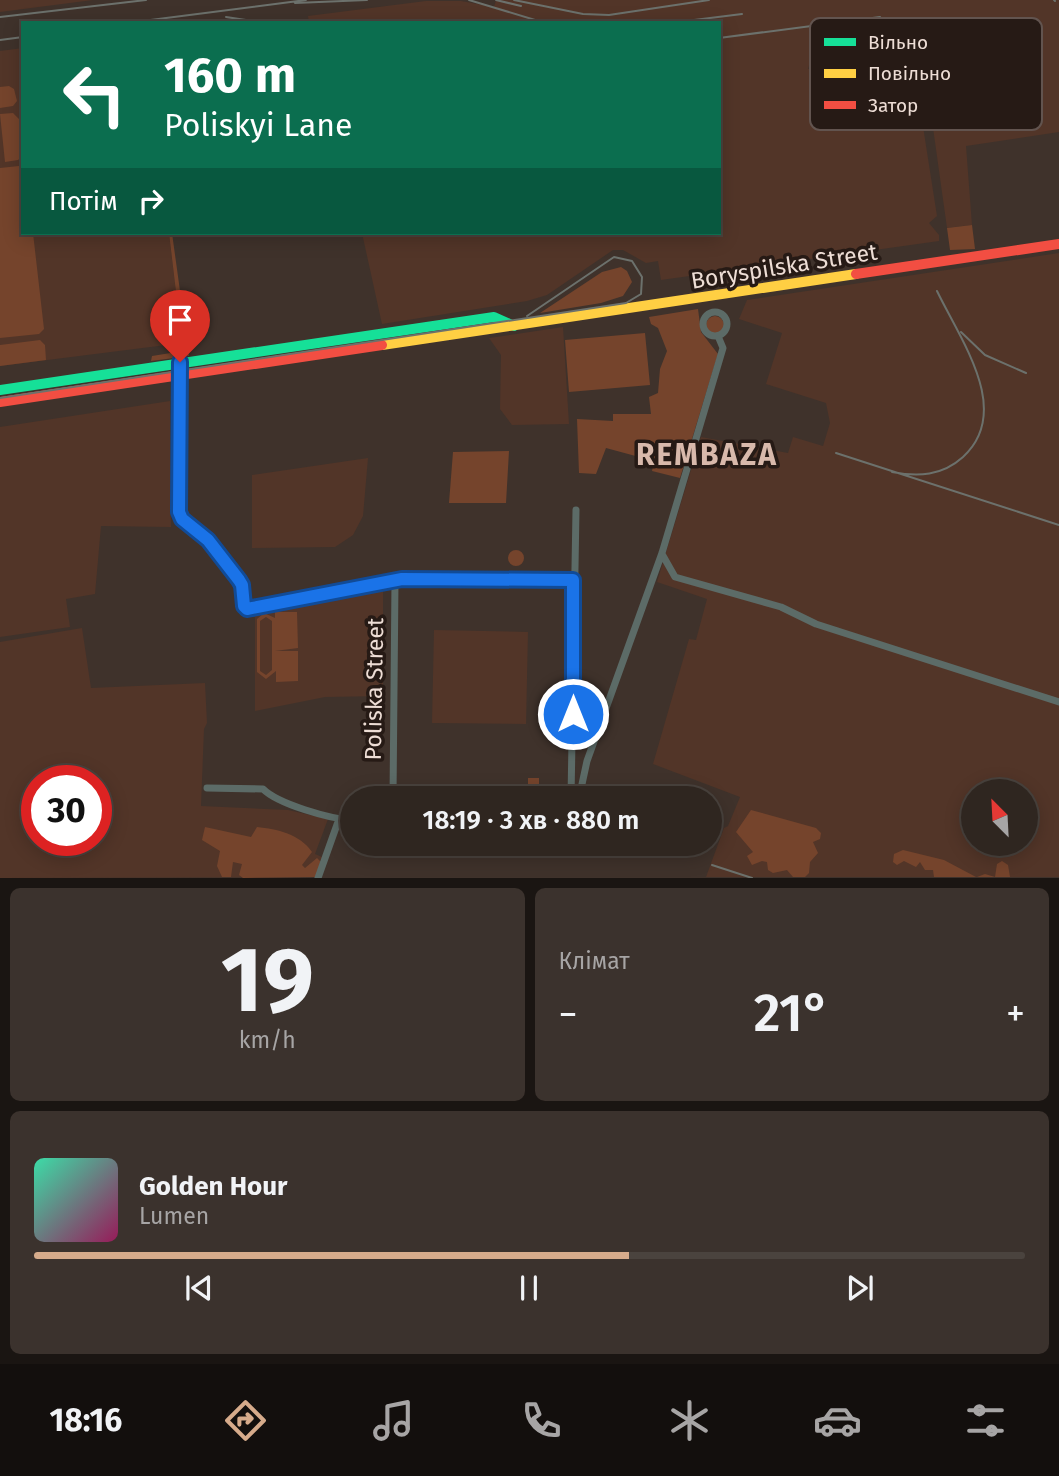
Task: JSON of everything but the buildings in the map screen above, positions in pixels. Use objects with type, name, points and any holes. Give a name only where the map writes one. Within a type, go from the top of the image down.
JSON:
[{"type":"main road","name":"Boryspilska Street","points":[[0,402],[1059,244]]},
{"type":"main road","name":"Boryspilska Street","points":[[0,390],[494,317],[514,327]]},
{"type":"main road","points":[[180,362],[179,512],[182,519],[208,540],[239,580],[247,609],[395,580],[573,580]]},
{"type":"street","points":[[713,296],[715,312]]},
{"type":"street","points":[[715,312],[706,316],[703,325],[709,335],[718,336]]},
{"type":"street","points":[[715,312],[723,316],[727,324],[718,336]]},
{"type":"street","points":[[582,786],[587,761],[662,553],[723,348],[718,336]]},
{"type":"street","points":[[571,786],[576,510]]},
{"type":"street","points":[[662,553],[675,578],[781,607],[816,624],[1059,702]]},
{"type":"street","name":"Poliska Street","points":[[393,786],[395,580]]},
{"type":"street","points":[[207,788],[263,789],[274,798],[339,819],[318,877]]},
{"type":"shaded area","points":[[0,0],[93,0],[0,12]]},
{"type":"shaded area","points":[[496,0],[1059,0],[1059,132],[966,146],[972,225],[947,228],[933,130],[1042,130],[1042,18],[810,18],[810,130],[924,130],[937,216],[929,223],[939,235],[939,241],[661,280],[658,261],[646,263],[623,250],[613,250],[547,295],[527,301],[382,324],[362,235],[721,235],[721,21],[309,21],[308,16],[426,1],[461,1],[494,7]]},
{"type":"shaded area","points":[[21,48],[21,235],[169,235],[182,343],[0,366],[0,51]]},
{"type":"shaded area","points":[[9,86],[14,89],[17,101],[13,106],[0,108],[0,87]]},
{"type":"shaded area","points":[[13,113],[19,119],[21,157],[18,160],[5,162],[0,114]]},
{"type":"shaded area","points":[[21,166],[21,235],[33,235],[44,329],[39,334],[0,338],[0,168]]},
{"type":"shaded area","points":[[972,225],[975,249],[950,250],[947,228]]},
{"type":"shaded area","points":[[169,235],[172,235],[189,356],[151,361],[152,356],[183,351]]},
{"type":"shaded area","points":[[1059,253],[1059,877],[706,877],[714,856],[722,856],[722,833],[740,797],[722,790],[722,786],[711,786],[653,764],[689,639],[696,640],[707,599],[657,582],[701,437],[788,453],[793,437],[823,446],[830,423],[826,403],[766,384],[782,333],[739,319],[747,300]]},
{"type":"shaded area","points":[[621,267],[627,271],[632,282],[623,296],[601,303],[540,313],[602,272]]},
{"type":"shaded area","points":[[698,309],[701,332],[718,354],[680,478],[652,471],[654,461],[606,448],[596,474],[579,473],[577,419],[613,421],[613,414],[651,414],[649,397],[658,393],[660,369],[667,351],[658,328],[651,324],[649,317]]},
{"type":"shaded area","points":[[715,316],[721,319],[724,325],[721,331],[715,334],[709,331],[706,325],[709,319]]},
{"type":"shaded area","points":[[563,327],[569,424],[512,425],[500,409],[501,355],[489,338]]},
{"type":"shaded area","points":[[645,333],[650,385],[569,392],[565,340]]},
{"type":"shaded area","points":[[40,340],[45,345],[46,360],[0,366],[0,345]]},
{"type":"shaded area","points":[[170,401],[171,527],[101,526],[95,594],[66,599],[70,627],[0,637],[0,427]]},
{"type":"shaded area","points":[[509,451],[506,503],[449,503],[453,452]]},
{"type":"shaded area","points":[[368,458],[363,516],[353,535],[335,547],[252,548],[252,475]]},
{"type":"shaded area","points":[[513,550],[519,550],[524,558],[522,564],[513,566],[508,561],[508,555]]},
{"type":"shaded area","points":[[383,589],[383,696],[325,697],[255,711],[255,614]]},
{"type":"shaded area","points":[[275,612],[297,612],[298,648],[275,651],[298,651],[298,681],[276,682],[276,671],[266,679],[257,672],[257,619],[264,613],[275,618]],"holes":[[[266,617],[272,621],[272,670],[266,675],[260,671],[260,621]]]},
{"type":"shaded area","points":[[82,628],[91,688],[205,683],[207,723],[204,729],[201,806],[288,810],[328,819],[315,854],[322,857],[313,877],[0,878],[0,642]]},
{"type":"shaded area","points":[[434,630],[528,632],[526,724],[432,723]]},
{"type":"shaded area","points":[[528,778],[539,778],[539,786],[528,786]]},
{"type":"shaded area","points":[[751,810],[816,828],[821,833],[820,839],[813,842],[818,853],[810,862],[809,873],[805,877],[793,877],[787,870],[773,873],[768,870],[767,862],[752,865],[747,856],[753,852],[736,832]]},
{"type":"shaded area","points":[[205,827],[251,837],[257,827],[280,831],[295,837],[312,852],[302,865],[305,868],[317,858],[322,863],[315,877],[243,878],[239,875],[242,864],[233,862],[231,877],[222,877],[217,866],[220,851],[202,840]]},
{"type":"shaded area","points":[[903,850],[944,860],[976,877],[934,877],[933,870],[925,870],[920,862],[916,867],[904,861],[897,865],[893,862],[894,854]]},
{"type":"shaded area","points":[[1002,861],[1008,865],[1010,877],[995,877],[997,864]]},
{"type":"tram line","points":[[0,398],[626,303],[641,294],[642,277],[632,261],[614,257],[527,316]]},
{"type":"railway","points":[[0,17],[146,0]]},
{"type":"railway","points":[[143,21],[306,0]]},
{"type":"railway","points":[[295,3],[367,0]]},
{"type":"railway","points":[[469,0],[538,21]]},
{"type":"railway","points":[[496,0],[521,6]]},
{"type":"railway","points":[[514,0],[583,14],[609,15],[709,0]]},
{"type":"railway","points":[[686,21],[742,14]]},
{"type":"railway","points":[[226,17],[252,21]]},
{"type":"railway","points":[[872,18],[880,17]]},
{"type":"railway","points":[[721,38],[810,26]]},
{"type":"railway","points":[[0,40],[21,37]]},
{"type":"railway","points":[[892,472],[929,474],[947,468],[963,457],[977,439],[983,419],[983,397],[978,376],[937,291]]},
{"type":"railway","points":[[961,332],[985,355],[1026,373]]},
{"type":"railway","points":[[836,453],[1059,525]]},
{"type":"railway","points":[[712,865],[752,878]]},
{"type":"traffic: fast","points":[[0,390],[494,317],[514,326]]},
{"type":"traffic: fast","points":[[180,362],[179,512],[187,523],[214,546],[226,562],[239,587],[244,606],[247,609],[395,580]]},
{"type":"traffic: slow","points":[[382,345],[856,274]]},
{"type":"traffic: jam","points":[[856,274],[1059,244]]},
{"type":"traffic: jam","points":[[0,402],[382,345]]},
{"type":"traffic: jam","points":[[395,580],[573,580]]},
{"type":"district","name":"REMBAZA","points":[[707,455]]},
{"type":"route","points":[[180,362],[182,398],[179,512],[182,519],[208,540],[239,580],[247,609],[402,579],[573,580],[573,714]]}]
